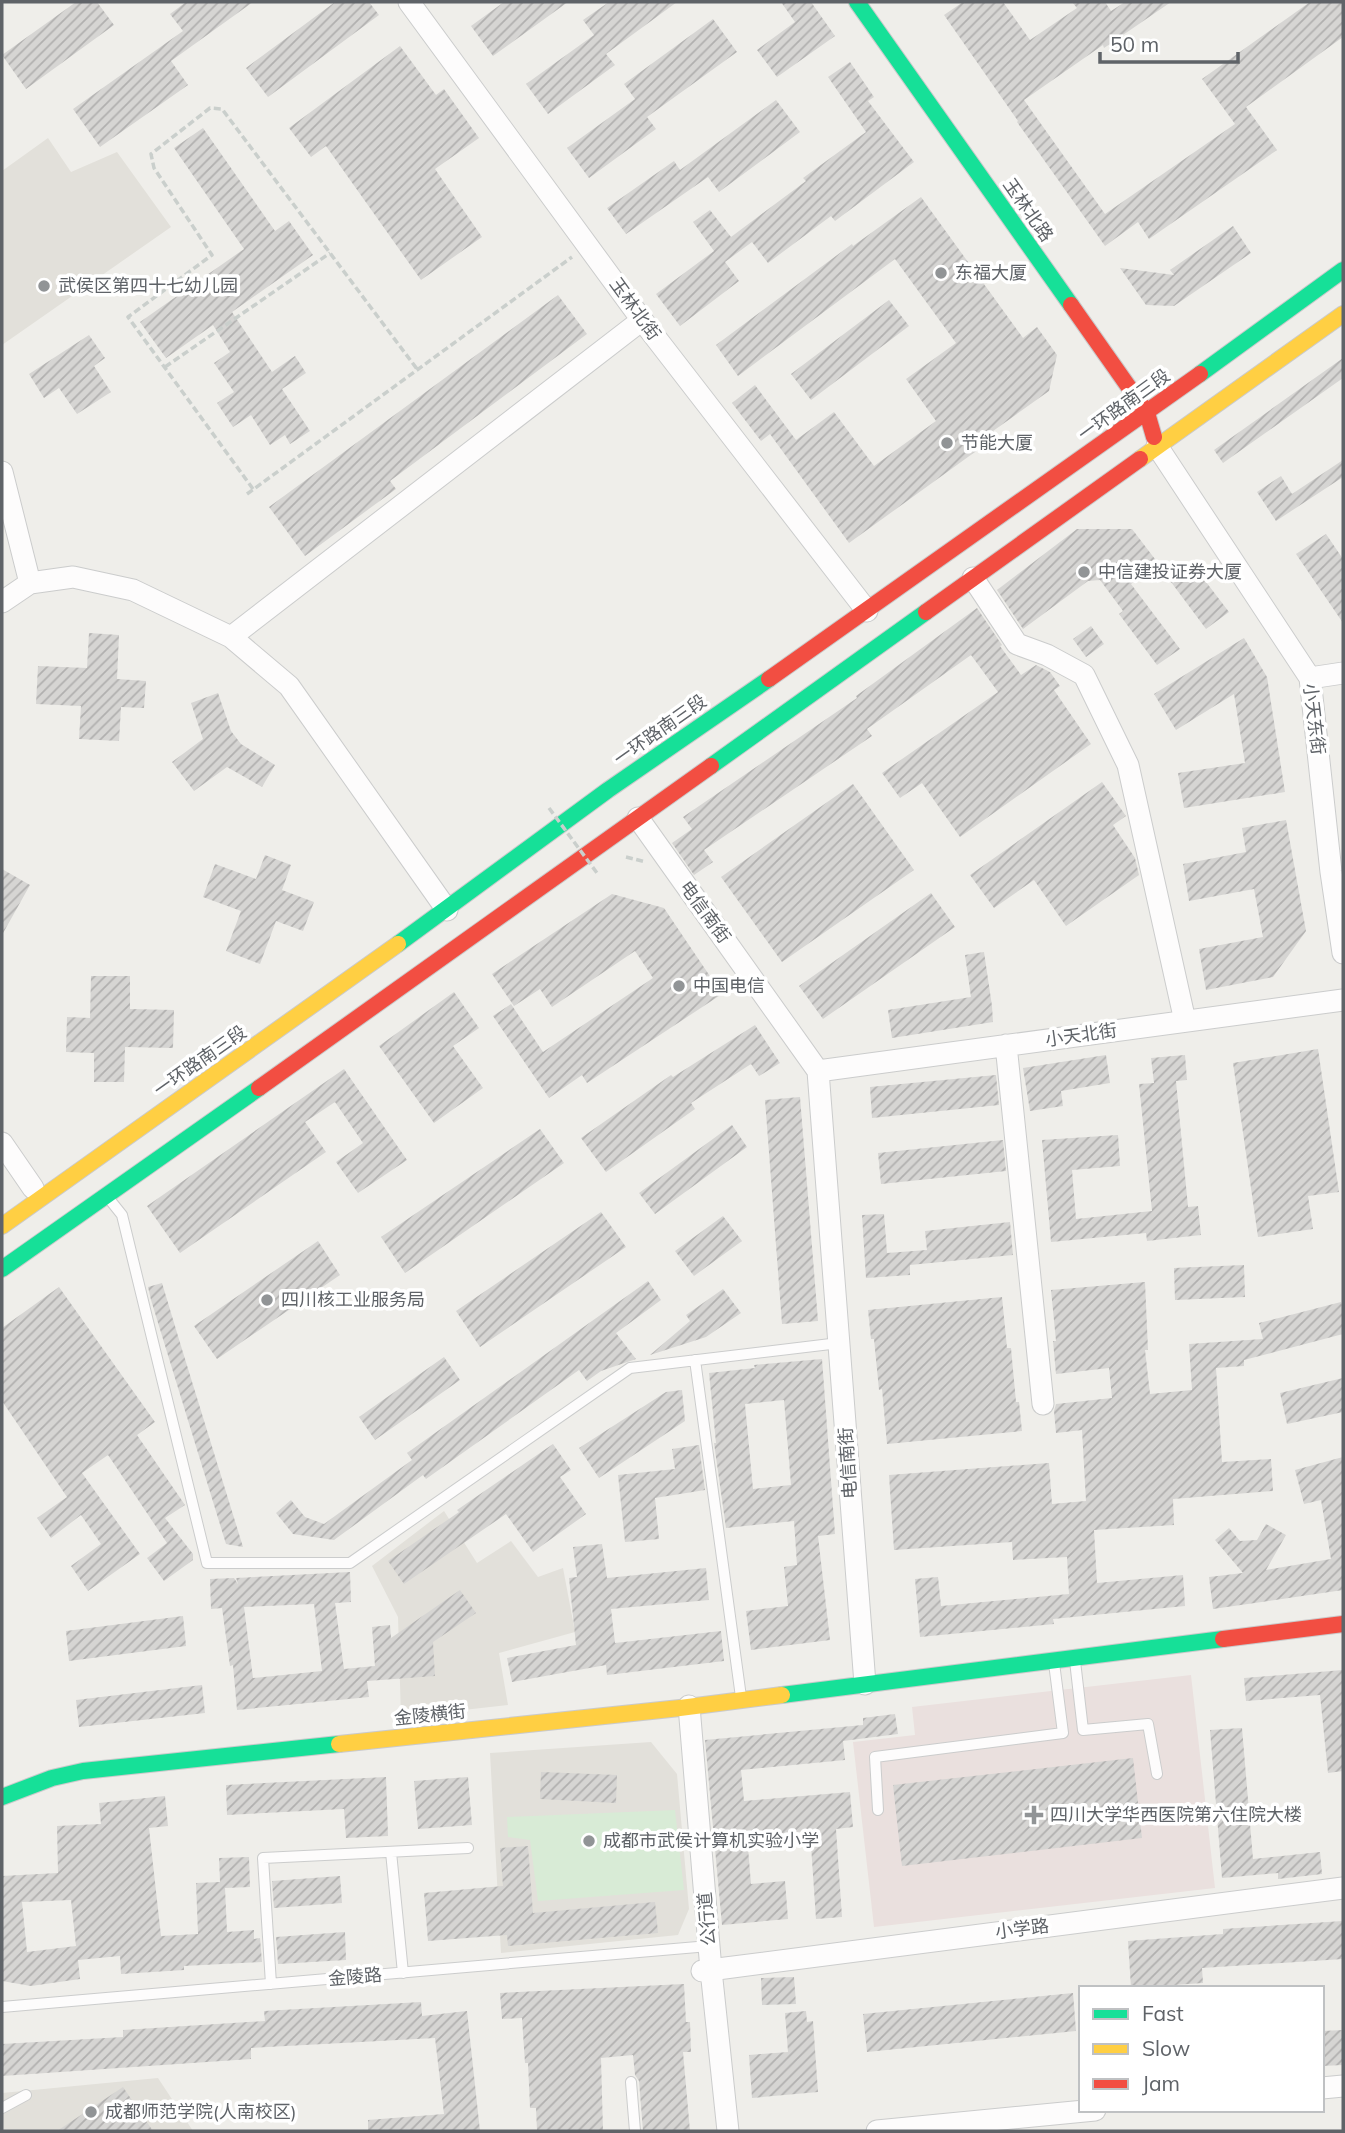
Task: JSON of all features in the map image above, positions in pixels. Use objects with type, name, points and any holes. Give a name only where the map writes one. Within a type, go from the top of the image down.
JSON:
[{"type":"main road","name":"玉林北路","points":[[857,2],[1147,413],[1157,446]]},
{"type":"main road","name":"一环路南三段","points":[[2,1223],[39,1192],[447,910],[608,790],[935,564],[1343,270]]},
{"type":"main road","points":[[2,1269],[107,1197],[1343,314]]},
{"type":"main road","points":[[935,564],[950,562],[959,566],[962,573],[961,582],[954,592]]},
{"type":"main road","points":[[2,1282],[52,1234]]},
{"type":"main road","points":[[864,1684],[1343,1624]]},
{"type":"main road","name":"金陵横街","points":[[2,1797],[83,1771],[684,1707],[864,1684]]},
{"type":"street","name":"玉林北街","points":[[409,2],[642,320],[867,611]]},
{"type":"street","points":[[231,637],[642,320]]},
{"type":"street","name":"小天东街","points":[[1157,446],[1310,678],[1331,872],[1343,953]]},
{"type":"street","points":[[2,472],[30,583]]},
{"type":"street","points":[[2,602],[30,583],[73,577],[132,590],[231,637],[289,686],[447,910]]},
{"type":"street","points":[[973,578],[1017,644],[1047,655],[1084,675],[1122,754],[1131,778],[1185,1021]]},
{"type":"street","points":[[1310,678],[1343,673]]},
{"type":"street","name":"电信南街","points":[[638,818],[818,1071],[864,1684]]},
{"type":"street","name":"小天北街","points":[[818,1071],[1343,1000]]},
{"type":"street","points":[[1006,1045],[1042,1404]]},
{"type":"street","points":[[2,1143],[39,1192]]},
{"type":"street","name":"公行道","points":[[684,1707],[706,1970],[716,2131]]},
{"type":"street","name":"小学路","points":[[706,1970],[1343,1888]]},
{"type":"street","name":"公行道","points":[[706,1970],[728,2131]]},
{"type":"street","points":[[1324,2088],[1343,2086]]},
{"type":"street","points":[[877,2131],[1079,2112]]},
{"type":"lane","points":[[107,1197],[122,1215],[207,1563],[350,1563],[630,1368],[839,1343]]},
{"type":"lane","points":[[695,1360],[742,1700]]},
{"type":"lane","points":[[1074,1658],[1083,1730]]},
{"type":"lane","points":[[1054,1661],[1063,1733]]},
{"type":"lane","points":[[878,1810],[875,1757],[1083,1730],[1148,1724],[1157,1774]]},
{"type":"lane","points":[[271,1984],[263,1858],[468,1848]]},
{"type":"lane","points":[[391,1852],[403,1973]]},
{"type":"lane","name":"金陵路","points":[[2,2007],[704,1947]]},
{"type":"lane","points":[[631,2082],[635,2131]]},
{"type":"lane","points":[[2,2108],[26,2095]]},
{"type":"path","points":[[253,489],[128,317],[212,255],[154,169],[151,154],[210,108],[222,109],[417,369]]},
{"type":"path","points":[[247,494],[588,245]]},
{"type":"path","points":[[164,367],[330,253]]},
{"type":"path","points":[[549,808],[597,873],[606,868]]},
{"type":"path","points":[[623,856],[657,865]]},
{"type":"shaded area","name":"武侯区第四十七幼儿园","points":[[48,138],[71,172],[117,152],[171,227],[2,345],[2,171]]},
{"type":"shaded area","points":[[444,1511],[477,1563],[511,1541],[538,1577],[563,1568],[575,1632],[499,1653],[508,1705],[401,1717],[398,1617],[372,1566]]},
{"type":"shaded area","name":"四川大学华西医院第六住院大楼","points":[[1191,1675],[1215,1888],[874,1927],[853,1742],[915,1735],[912,1707]]},
{"type":"shaded area","name":"成都市武侯计算机实验小学","points":[[651,1742],[677,1774],[689,1909],[678,1935],[501,1953],[490,1753]]},
{"type":"shaded area","name":"成都师范学院(人南校区)","points":[[158,2078],[193,2131],[2,2131],[2,2093]]},
{"type":"green space","points":[[675,1810],[684,1890],[538,1901],[530,1840],[508,1837],[507,1817]]},
{"type":"building","points":[[76,2],[97,2],[114,25],[26,89],[2,55]]},
{"type":"building","points":[[186,2],[253,2],[171,61],[188,85],[100,147],[73,109],[183,31],[170,14]]},
{"type":"building","points":[[335,2],[369,2],[379,15],[268,97],[246,68]]},
{"type":"building","points":[[504,2],[568,2],[493,56],[471,26]]},
{"type":"building","points":[[609,2],[677,2],[606,54],[615,65],[548,114],[526,84],[594,35],[583,20]]},
{"type":"building","points":[[781,2],[811,2],[835,36],[777,77],[757,50],[795,22]]},
{"type":"building","points":[[963,2],[1003,2],[1030,40],[1077,8],[1072,2],[1105,2],[1111,11],[1125,2],[1171,2],[1024,100],[1105,214],[1235,124],[1202,79],[1310,2],[1343,2],[1343,37],[1246,107],[1277,150],[1149,239],[1138,222],[1105,246],[944,15]]},
{"type":"building","points":[[713,19],[737,52],[647,117],[656,129],[589,178],[567,148],[635,99],[624,84]]},
{"type":"building","points":[[400,46],[436,95],[444,89],[479,138],[435,169],[482,237],[421,280],[326,146],[311,157],[289,128]]},
{"type":"building","points":[[850,62],[874,97],[868,101],[914,162],[835,221],[831,216],[768,263],[752,242],[725,262],[739,281],[680,326],[656,294],[714,251],[693,222],[710,210],[731,237],[806,181],[803,178],[866,132],[828,77]]},
{"type":"building","points":[[776,100],[800,132],[719,192],[708,177],[626,234],[607,208],[674,161],[680,170]]},
{"type":"building","points":[[203,128],[275,231],[289,221],[313,255],[232,312],[272,372],[295,356],[306,373],[282,389],[310,431],[290,444],[285,435],[270,445],[251,415],[233,427],[217,403],[234,392],[214,363],[230,352],[213,325],[166,358],[140,322],[244,249],[174,148]]},
{"type":"building","points":[[921,197],[1023,338],[1037,327],[1057,355],[1049,391],[993,431],[997,436],[849,543],[770,434],[761,441],[732,403],[755,385],[796,440],[834,412],[874,466],[936,421],[906,379],[956,343],[895,259],[738,376],[716,345],[852,244],[853,246]]},
{"type":"building","points":[[1233,226],[1251,253],[1174,306],[1146,305],[1120,268],[1174,275],[1170,270]]},
{"type":"building","points":[[558,295],[587,334],[390,481],[396,489],[305,556],[269,507]]},
{"type":"building","points":[[889,300],[909,326],[811,400],[791,374]]},
{"type":"building","points":[[89,335],[105,358],[94,366],[111,392],[77,414],[59,388],[44,398],[29,374]]},
{"type":"building","points":[[1343,358],[1343,378],[1223,463],[1214,450]]},
{"type":"building","points":[[1343,460],[1343,477],[1276,521],[1257,492],[1281,476],[1292,494]]},
{"type":"building","name":"中信建投证券大厦","points":[[1077,529],[1132,529],[1158,563],[1131,584],[1180,649],[1157,665],[1119,614],[1123,611],[1100,580],[1088,581],[1023,629],[997,590]]},
{"type":"building","points":[[1326,534],[1343,559],[1343,623],[1296,554]]},
{"type":"building","points":[[1190,561],[1229,612],[1206,629],[1168,578]]},
{"type":"building","points":[[977,608],[1021,675],[1036,665],[1050,672],[1060,686],[1054,690],[1091,744],[960,837],[922,783],[900,798],[882,773],[998,692],[971,655],[867,729],[872,736],[704,850],[713,862],[694,875],[672,843],[692,829],[683,817],[857,698],[856,696]]},
{"type":"building","points":[[1091,626],[1104,644],[1086,657],[1073,639]]},
{"type":"building","points":[[89,633],[119,635],[117,679],[146,681],[144,708],[121,707],[119,741],[79,739],[81,706],[36,704],[38,666],[87,668]]},
{"type":"building","points":[[1244,638],[1267,677],[1285,792],[1184,808],[1178,773],[1245,763],[1234,694],[1176,730],[1154,694]]},
{"type":"building","points":[[218,693],[231,731],[241,744],[275,765],[262,787],[227,767],[194,791],[172,762],[203,739],[191,703]]},
{"type":"building","points":[[1102,782],[1126,816],[1113,825],[1135,858],[1139,875],[1066,926],[1034,880],[994,908],[970,875]]},
{"type":"building","points":[[853,784],[914,870],[782,962],[721,877]]},
{"type":"building","points":[[1286,820],[1306,931],[1273,977],[1206,990],[1199,949],[1263,937],[1254,889],[1189,901],[1183,864],[1246,852],[1242,828]]},
{"type":"building","points":[[265,855],[291,865],[282,890],[314,902],[303,931],[276,921],[260,964],[226,951],[241,911],[203,897],[215,864],[256,879]]},
{"type":"building","points":[[2,869],[30,885],[2,935]]},
{"type":"building","points":[[931,893],[955,927],[823,1019],[799,986]]},
{"type":"building","name":"中国电信","points":[[612,894],[664,908],[722,994],[587,1083],[582,1075],[549,1098],[493,1016],[511,1004],[543,1052],[653,978],[635,951],[552,1007],[540,989],[514,1006],[492,974]]},
{"type":"building","points":[[984,952],[993,1022],[892,1038],[888,1010],[971,997],[965,955]]},
{"type":"building","points":[[91,976],[130,976],[130,1009],[174,1010],[173,1048],[125,1047],[124,1082],[94,1082],[94,1053],[66,1052],[67,1017],[90,1018]]},
{"type":"building","points":[[454,992],[479,1028],[453,1046],[483,1088],[434,1123],[379,1046]]},
{"type":"building","points":[[755,1025],[780,1063],[759,1076],[751,1064],[691,1103],[695,1109],[606,1172],[581,1138],[671,1075],[673,1077]]},
{"type":"building","points":[[1318,1049],[1339,1192],[1308,1196],[1313,1229],[1258,1237],[1233,1063]]},
{"type":"building","points":[[1106,1055],[1110,1083],[1061,1091],[1063,1106],[1030,1111],[1023,1068]]},
{"type":"building","points":[[1185,1055],[1187,1080],[1176,1081],[1188,1207],[1198,1206],[1201,1235],[1147,1241],[1146,1233],[1051,1242],[1042,1140],[1118,1135],[1120,1166],[1072,1170],[1076,1219],[1152,1211],[1139,1084],[1154,1083],[1151,1058]]},
{"type":"building","points":[[344,1069],[407,1160],[358,1193],[336,1162],[363,1143],[335,1102],[305,1122],[326,1152],[180,1253],[147,1206]]},
{"type":"building","points":[[996,1075],[999,1105],[872,1118],[870,1087]]},
{"type":"building","points":[[800,1097],[818,1321],[782,1324],[765,1100]]},
{"type":"building","points":[[732,1125],[747,1147],[655,1214],[639,1193]]},
{"type":"building","points":[[540,1129],[564,1163],[405,1273],[381,1237]]},
{"type":"building","points":[[1003,1140],[1006,1171],[881,1184],[878,1153]]},
{"type":"building","points":[[601,1212],[626,1247],[480,1347],[456,1311]]},
{"type":"building","points":[[884,1214],[887,1253],[927,1250],[925,1231],[1010,1222],[1013,1255],[910,1265],[910,1275],[866,1278],[862,1215]]},
{"type":"building","points":[[723,1216],[742,1241],[694,1276],[675,1251]]},
{"type":"building","name":"四川核工业服务局","points":[[318,1241],[340,1275],[217,1359],[194,1326]]},
{"type":"building","points":[[1244,1265],[1245,1297],[1175,1300],[1174,1268]]},
{"type":"building","points":[[648,1281],[661,1300],[616,1333],[636,1359],[601,1371],[587,1381],[579,1370],[426,1479],[423,1475],[334,1540],[293,1534],[276,1513],[291,1500],[305,1517],[324,1524],[412,1460],[407,1453]]},
{"type":"building","points":[[1145,1282],[1148,1350],[1145,1350],[1150,1394],[1192,1390],[1189,1344],[1263,1339],[1259,1323],[1341,1302],[1343,1334],[1244,1360],[1244,1366],[1216,1368],[1222,1462],[1271,1459],[1273,1491],[1173,1499],[1174,1525],[1094,1530],[1097,1583],[1183,1575],[1185,1606],[1053,1619],[1054,1624],[920,1637],[915,1579],[938,1577],[941,1606],[1069,1594],[1067,1557],[1013,1560],[1012,1542],[894,1550],[889,1475],[1049,1463],[1052,1504],[1086,1501],[1082,1430],[1056,1433],[1054,1411],[1056,1404],[1112,1398],[1109,1368],[1056,1374],[1051,1290]]},
{"type":"building","points":[[162,1283],[243,1547],[226,1544],[151,1300],[148,1287]]},
{"type":"building","points":[[59,1287],[155,1422],[137,1435],[185,1505],[165,1518],[193,1554],[193,1560],[164,1581],[147,1558],[167,1543],[108,1455],[82,1473],[140,1554],[88,1591],[71,1566],[101,1544],[81,1515],[51,1538],[37,1518],[67,1497],[2,1401],[2,1328]]},
{"type":"building","points":[[723,1289],[741,1313],[706,1337],[650,1355],[690,1321],[686,1315]]},
{"type":"building","points":[[1002,1297],[1007,1348],[1011,1348],[1016,1402],[1019,1402],[1022,1431],[887,1444],[882,1389],[879,1390],[868,1310]]},
{"type":"building","points":[[444,1357],[460,1380],[375,1440],[359,1417]]},
{"type":"building","points":[[822,1359],[835,1534],[818,1536],[830,1640],[751,1650],[746,1611],[788,1606],[784,1567],[797,1565],[794,1521],[726,1528],[714,1443],[709,1373],[755,1368],[754,1365]],"holes":[[[784,1400],[791,1485],[753,1489],[745,1404]]]},
{"type":"building","points":[[1343,1378],[1343,1412],[1287,1424],[1280,1393]]},
{"type":"building","points":[[682,1390],[685,1421],[599,1478],[579,1448],[666,1392]]},
{"type":"building","points":[[553,1444],[571,1470],[560,1477],[586,1514],[533,1552],[506,1514],[404,1584],[388,1561]]},
{"type":"building","points":[[699,1445],[705,1490],[655,1498],[659,1539],[625,1542],[618,1475],[675,1469],[672,1449]]},
{"type":"building","points":[[1343,1457],[1343,1590],[1213,1609],[1209,1577],[1243,1573],[1215,1540],[1229,1528],[1240,1541],[1257,1540],[1266,1524],[1286,1535],[1266,1570],[1331,1559],[1321,1500],[1304,1504],[1295,1470]]},
{"type":"building","points":[[602,1544],[607,1578],[706,1568],[709,1600],[611,1609],[615,1643],[721,1631],[724,1661],[607,1675],[606,1665],[512,1682],[507,1658],[576,1645],[569,1578],[577,1577],[573,1547]]},
{"type":"building","points":[[350,1572],[351,1602],[335,1603],[344,1669],[375,1666],[372,1627],[390,1625],[391,1638],[460,1590],[476,1613],[433,1642],[435,1676],[367,1681],[369,1697],[237,1710],[233,1665],[230,1666],[222,1608],[211,1609],[210,1579],[234,1578],[238,1584],[236,1578]],"holes":[[[314,1604],[322,1671],[253,1678],[244,1607]]]},
{"type":"building","points":[[183,1616],[186,1646],[69,1661],[66,1631]]},
{"type":"building","points":[[1343,1670],[1343,1771],[1328,1773],[1320,1695],[1246,1701],[1244,1678]]},
{"type":"building","points":[[202,1685],[205,1713],[79,1727],[76,1700]]},
{"type":"building","points":[[895,1714],[898,1734],[843,1741],[845,1760],[741,1770],[744,1801],[850,1792],[853,1827],[836,1829],[842,1917],[816,1919],[810,1831],[747,1836],[751,1884],[785,1881],[788,1919],[722,1925],[705,1740],[863,1725],[863,1718]]},
{"type":"building","points":[[1242,1728],[1253,1859],[1320,1852],[1322,1874],[1278,1879],[1278,1873],[1222,1878],[1210,1730]]},
{"type":"building","points":[[1133,1758],[1142,1838],[902,1866],[893,1785]]},
{"type":"building","points":[[541,1772],[617,1775],[616,1803],[540,1799]]},
{"type":"building","points":[[386,1777],[388,1836],[346,1838],[344,1809],[227,1815],[226,1785]]},
{"type":"building","points":[[468,1777],[472,1825],[418,1829],[414,1781]]},
{"type":"building","points":[[165,1796],[168,1826],[149,1828],[161,1936],[198,1934],[196,1883],[220,1882],[219,1858],[249,1857],[250,1887],[225,1888],[227,1932],[254,1930],[254,1939],[260,1938],[262,1962],[184,1966],[184,1970],[121,1974],[120,1956],[78,1960],[80,1979],[31,1986],[2,1981],[2,1876],[58,1873],[57,1826],[101,1824],[99,1803]],"holes":[[[71,1900],[76,1946],[27,1952],[22,1902]]]},
{"type":"building","points":[[528,1846],[533,1913],[655,1902],[658,1933],[508,1946],[507,1935],[428,1941],[424,1893],[503,1886],[500,1848]]},
{"type":"building","points":[[340,1876],[342,1903],[274,1908],[272,1881]]},
{"type":"building","points":[[1343,1921],[1343,1959],[1202,1968],[1203,1983],[1131,1986],[1128,1941],[1223,1934],[1223,1929]]},
{"type":"building","points":[[345,1932],[346,1960],[278,1964],[276,1937]]},
{"type":"building","points":[[794,1977],[796,2004],[762,2005],[761,1978]]},
{"type":"building","points":[[684,1984],[686,2022],[690,2022],[691,2052],[683,2052],[690,2131],[643,2131],[639,2081],[635,2075],[633,2055],[601,2058],[603,2131],[537,2131],[536,2108],[530,2108],[522,2018],[502,2019],[500,1993]]},
{"type":"building","points":[[1073,1993],[1076,2031],[867,2052],[863,2014]]},
{"type":"building","points":[[421,2002],[422,2016],[467,2011],[480,2131],[368,2131],[368,2120],[444,2114],[435,2038],[251,2048],[251,2059],[2,2076],[2,2044],[123,2037],[123,2030],[265,2021],[264,2011]]},
{"type":"building","points":[[806,2011],[807,2022],[813,2021],[818,2092],[752,2098],[749,2055],[788,2052],[785,2013]]},
{"type":"building","points":[[1343,2030],[1343,2065],[1324,2066],[1324,2031]]},
{"type":"building","points":[[123,2087],[153,2131],[57,2131]]},
{"type":"traffic: fast","points":[[857,2],[1071,305]]},
{"type":"traffic: fast","points":[[1200,374],[1343,270]]},
{"type":"traffic: fast","points":[[711,766],[926,612]]},
{"type":"traffic: fast","points":[[398,944],[608,790],[769,679]]},
{"type":"traffic: fast","points":[[2,1269],[259,1088]]},
{"type":"traffic: fast","points":[[782,1695],[1223,1639]]},
{"type":"traffic: fast","points":[[2,1797],[52,1778],[83,1771],[339,1744]]},
{"type":"traffic: slow","points":[[1140,459],[1343,314]]},
{"type":"traffic: slow","points":[[2,1226],[398,944]]},
{"type":"traffic: slow","points":[[339,1744],[782,1695]]},
{"type":"traffic: jam","points":[[1071,305],[1147,413],[1154,437]]},
{"type":"traffic: jam","points":[[769,679],[1200,374]]},
{"type":"traffic: jam","points":[[926,612],[1140,459]]},
{"type":"traffic: jam","points":[[259,1088],[711,766]]},
{"type":"traffic: jam","points":[[1223,1639],[1343,1624]]},
{"type":"place","name":"东福大厦","points":[[941,273]]},
{"type":"place","name":"武侯区第四十七幼儿园","points":[[44,286]]},
{"type":"place","name":"节能大厦","points":[[947,443]]},
{"type":"place","name":"中信建投证券大厦","points":[[1084,572]]},
{"type":"place","name":"中国电信","points":[[679,986]]},
{"type":"place","name":"四川核工业服务局","points":[[267,1300]]},
{"type":"place","name":"四川大学华西医院第六住院大楼","points":[[1034,1815]]},
{"type":"place","name":"成都市武侯计算机实验小学","points":[[589,1841]]},
{"type":"place","name":"成都师范学院(人南校区)","points":[[91,2112]]}]
